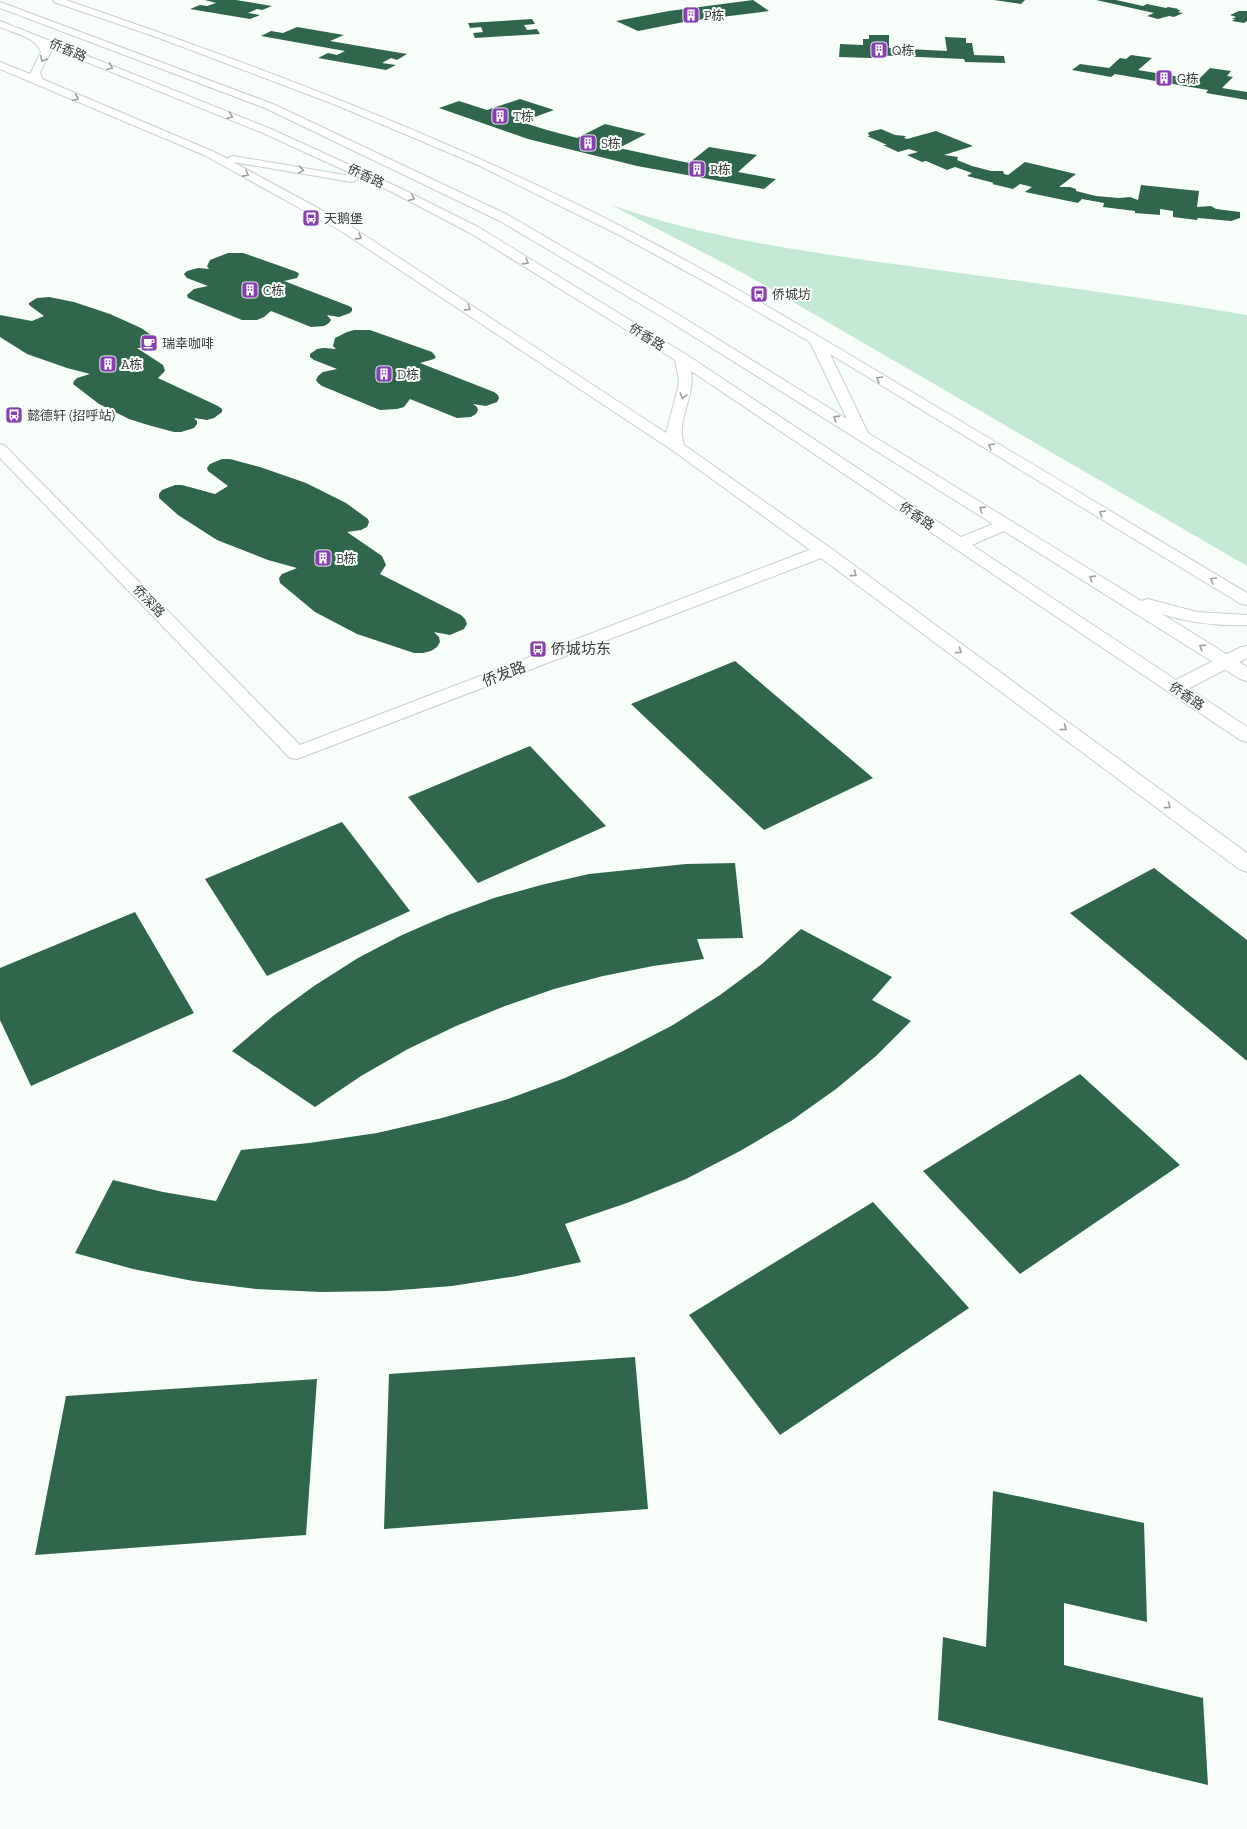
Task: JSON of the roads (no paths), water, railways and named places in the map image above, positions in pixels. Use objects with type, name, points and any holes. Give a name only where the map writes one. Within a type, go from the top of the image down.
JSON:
[{"type":"main road","points":[[57,0],[314,93],[420,135],[538,189],[628,234],[718,283],[816,340],[1247,600]]},
{"type":"main road","name":"侨香路","points":[[4,9],[269,106],[504,218],[669,315],[1247,675]]},
{"type":"main road","name":"侨香路","points":[[0,24],[268,131],[396,190],[474,230],[682,358],[1247,736]]},
{"type":"main road","points":[[34,37],[44,46],[46,52],[35,72],[35,76],[40,83]]},
{"type":"main road","points":[[0,65],[208,153],[345,228],[677,447],[823,551],[1247,864]]},
{"type":"main road","points":[[219,88],[258,91]]},
{"type":"main road","points":[[279,92],[314,93]]},
{"type":"main road","points":[[208,153],[252,163],[337,176],[396,190]]},
{"type":"main road","points":[[816,340],[862,435]]},
{"type":"main road","points":[[677,447],[673,432],[686,380],[682,358]]},
{"type":"main road","name":"侨深路","points":[[0,449],[297,753]]},
{"type":"main road","points":[[960,544],[1006,524]]},
{"type":"main road","name":"侨发路","points":[[297,753],[823,551]]},
{"type":"main road","points":[[1109,589],[1155,607],[1182,614],[1205,618],[1247,620]]},
{"type":"main road","points":[[1175,688],[1247,651]]},
{"type":"place","name":"P栋","points":[[691,15]]},
{"type":"place","name":"Q栋","points":[[879,50]]},
{"type":"place","name":"G栋","points":[[1164,78]]},
{"type":"place","name":"T栋","points":[[500,116]]},
{"type":"place","name":"S栋","points":[[588,143]]},
{"type":"place","name":"R栋","points":[[697,169]]},
{"type":"place","name":"天鹅堡","points":[[311,218]]},
{"type":"place","name":"C栋","points":[[250,290]]},
{"type":"place","name":"侨城坊","points":[[759,294]]},
{"type":"place","name":"瑞幸咖啡","points":[[149,343]]},
{"type":"place","name":"A栋","points":[[108,364]]},
{"type":"place","name":"D栋","points":[[384,374]]},
{"type":"place","name":"懿德轩 (招呼站)","points":[[14,415]]},
{"type":"place","name":"B栋","points":[[323,558]]},
{"type":"place","name":"侨城坊东","points":[[538,649]]}]
